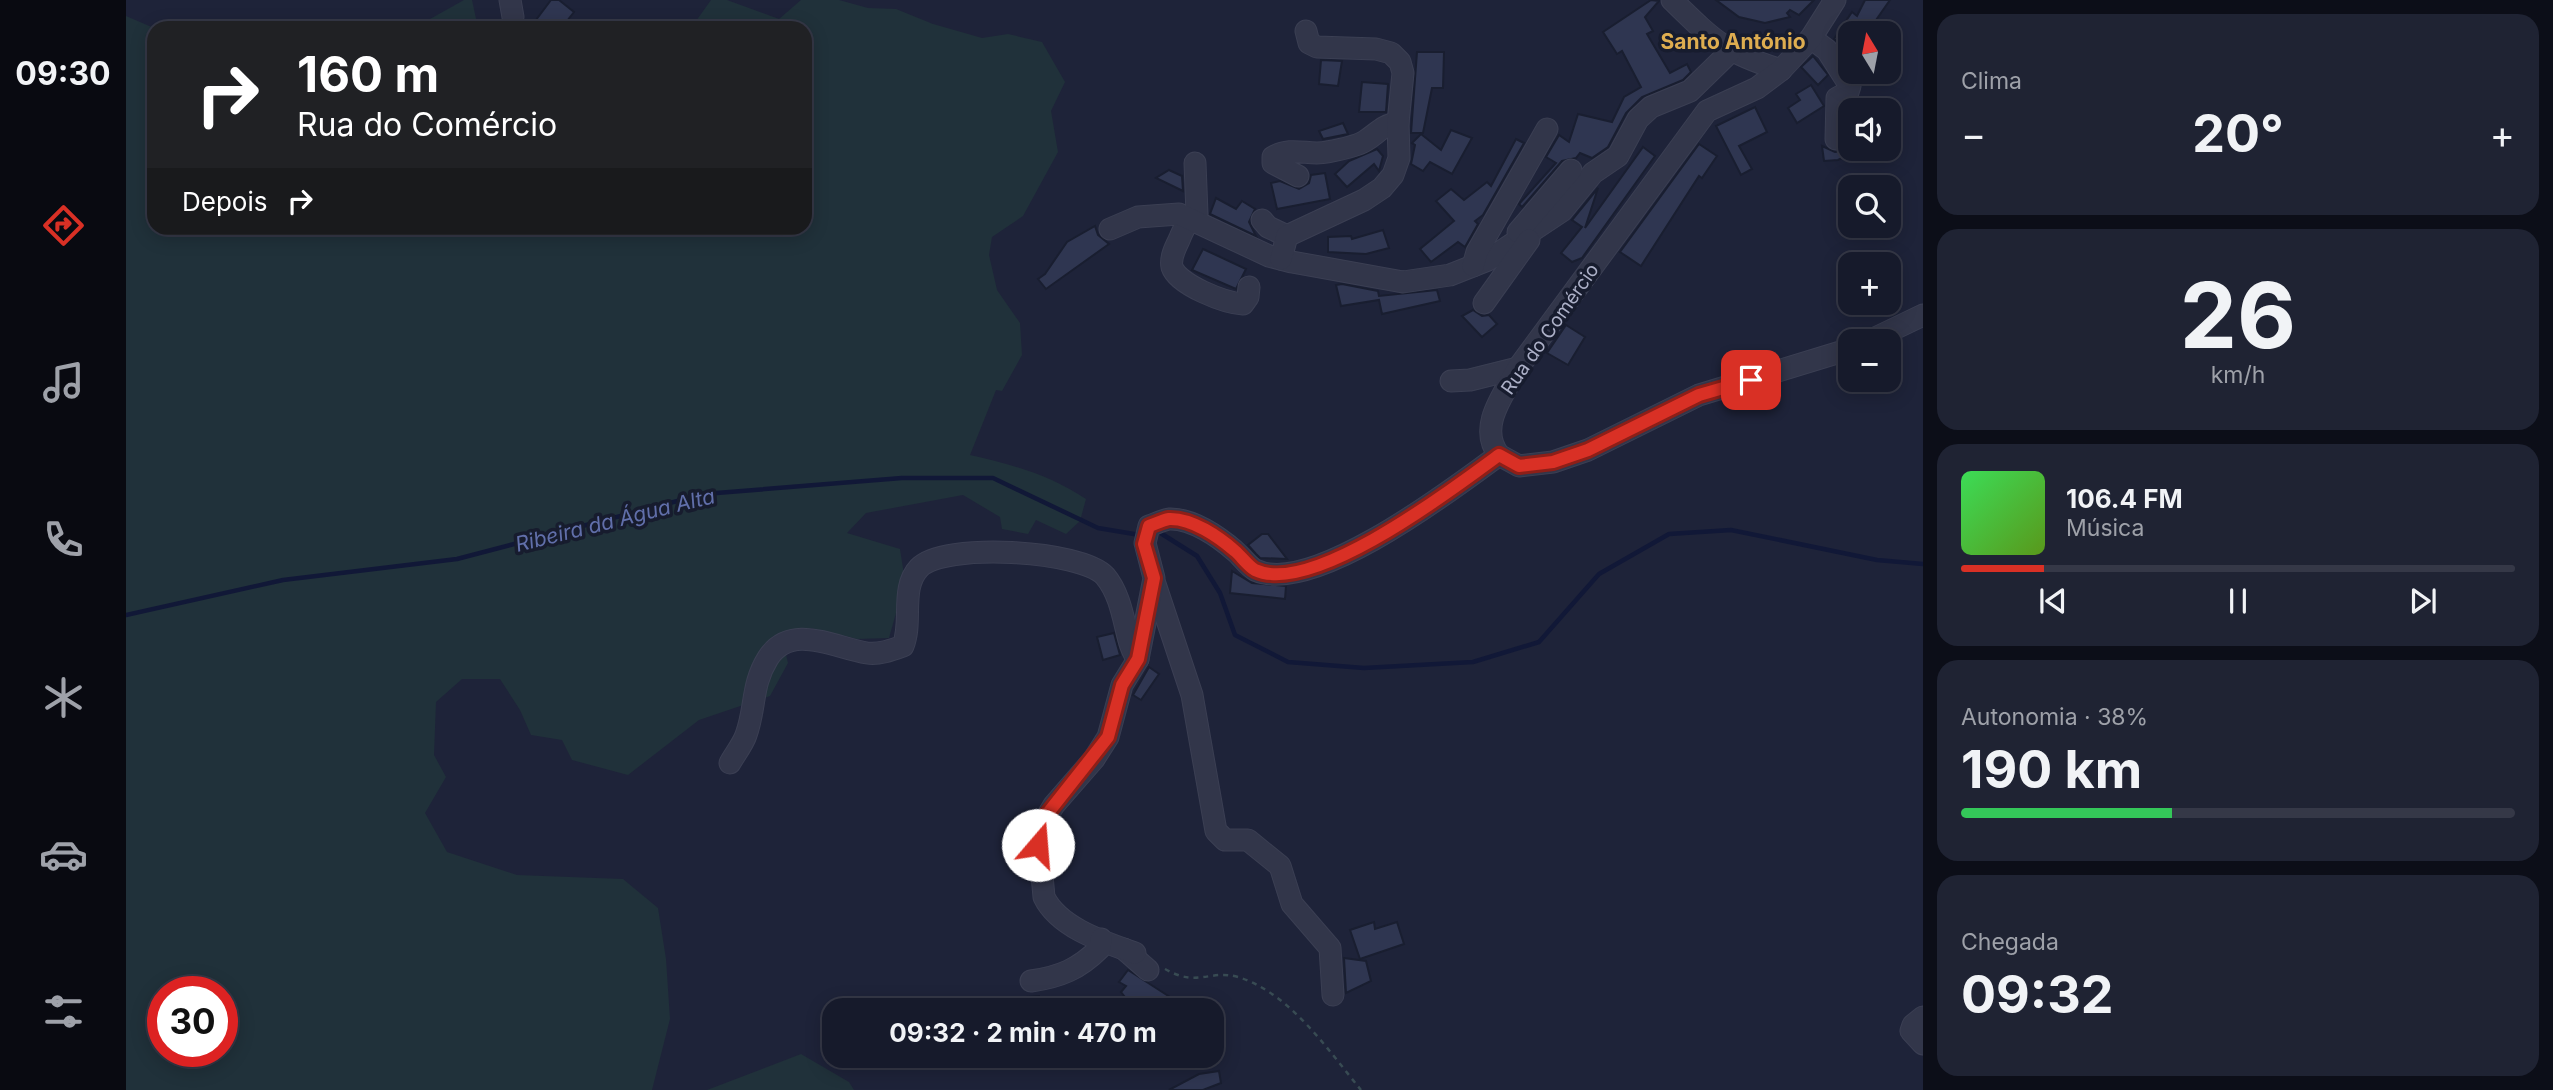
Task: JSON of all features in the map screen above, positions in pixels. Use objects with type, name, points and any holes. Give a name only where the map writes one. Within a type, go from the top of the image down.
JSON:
[{"type":"street","points":[[1672,0],[1712,40],[1730,52],[1781,70]]},
{"type":"street","name":"Rua do Comércio","points":[[1499,455],[1493,447],[1490,427],[1497,406],[1518,368],[1707,111],[1757,88],[1781,70],[1811,38],[1836,0]]},
{"type":"street","points":[[1306,31],[1309,43],[1317,47],[1376,49],[1391,53],[1404,73],[1398,123],[1398,158],[1393,175],[1382,188]]},
{"type":"street","points":[[1811,38],[1827,50],[1850,86],[1848,92],[1836,97],[1836,139]]},
{"type":"street","points":[[1110,229],[1138,217],[1179,214],[1189,220],[1402,282],[1450,275],[1488,260],[1562,211],[1592,173],[1618,156],[1638,119],[1651,107],[1690,92],[1730,52]]},
{"type":"street","points":[[1298,176],[1273,163],[1273,157],[1282,152],[1303,150],[1324,153],[1365,141],[1385,124],[1398,123]]},
{"type":"street","points":[[1473,266],[1547,129]]},
{"type":"street","points":[[1195,163],[1197,214],[1189,220],[1172,259],[1172,268],[1182,278],[1230,303],[1243,304],[1248,297],[1249,287]]},
{"type":"street","points":[[1283,248],[1364,200],[1411,167]]},
{"type":"street","points":[[1484,303],[1531,239],[1522,236],[1518,231],[1571,170]]},
{"type":"street","points":[[1262,220],[1283,248],[1290,253],[1321,256]]},
{"type":"street","points":[[1388,278],[1430,266]]},
{"type":"street","points":[[1894,329],[1923,315]]},
{"type":"street","points":[[1333,995],[1330,948],[1292,904],[1280,866],[1248,840],[1225,839],[1216,831],[1192,695],[1144,544],[1149,526],[1170,519],[1203,528],[1234,550],[1255,570],[1283,573],[1316,565],[1356,548],[1419,514],[1499,455],[1519,466],[1553,462],[1588,450],[1699,395],[1838,353]]},
{"type":"street","points":[[1451,381],[1470,380],[1518,368]]},
{"type":"street","points":[[730,763],[746,735],[755,682],[769,656],[783,643],[807,639],[837,643],[868,653],[903,646],[908,635],[911,580],[920,566],[947,556],[988,552],[1029,553],[1068,558],[1102,573],[1117,593],[1126,619],[1131,652],[1138,659]]},
{"type":"street","points":[[1154,578],[1138,659],[1122,685],[1108,737],[1094,759],[1054,805],[1038,831],[1044,897],[1048,906],[1066,922],[1130,951],[1154,968]]},
{"type":"street","points":[[1031,981],[1054,978],[1074,970],[1100,948],[1101,939]]},
{"type":"street","points":[[1923,1017],[1913,1025],[1911,1031],[1923,1044]]},
{"type":"path","points":[[1154,968],[1184,979],[1226,975],[1240,978],[1275,997],[1312,1033],[1362,1090]]},
{"type":"shaded area","points":[[464,0],[472,0],[476,21],[426,21]]},
{"type":"shaded area","points":[[711,0],[727,0],[779,19],[801,0],[839,0],[868,8],[896,9],[933,24],[982,38],[1008,34],[1042,42],[1065,82],[1051,111],[1058,152],[1023,216],[992,237],[989,255],[997,290],[1020,323],[1022,355],[1002,391],[996,390],[970,455],[1030,471],[1086,499],[1080,521],[1066,534],[1036,520],[1028,534],[1002,529],[1000,517],[963,495],[866,513],[847,533],[900,549],[905,581],[889,638],[857,639],[811,628],[783,642],[788,663],[770,696],[699,720],[628,775],[572,760],[562,740],[531,735],[520,710],[500,679],[462,679],[436,702],[434,755],[446,777],[425,813],[447,852],[517,875],[623,879],[658,908],[666,959],[670,1019],[652,1090],[126,1090],[126,16],[147,25],[147,235],[812,235],[812,21],[696,21]]},
{"type":"shaded area","points":[[801,1054],[849,1082],[854,1090],[707,1090]]},
{"type":"building","points":[[551,0],[559,0],[574,12],[567,21],[535,21]]},
{"type":"building","points":[[1651,0],[1659,1],[1645,17],[1653,31],[1647,34],[1670,73],[1687,64],[1691,72],[1683,80],[1642,97],[1626,113],[1608,147],[1592,158],[1580,153],[1576,158],[1562,161],[1522,207],[1519,204],[1556,163],[1546,157],[1559,135],[1569,142],[1578,114],[1612,122],[1624,97],[1641,87],[1622,51],[1617,54],[1603,32]]},
{"type":"building","points":[[1716,0],[1814,0],[1799,15],[1790,10],[1787,13],[1790,17],[1765,23],[1739,17]]},
{"type":"building","points":[[1865,0],[1890,0],[1875,21],[1846,21],[1852,12],[1857,16]]},
{"type":"building","points":[[1417,52],[1444,52],[1443,88],[1432,88],[1423,133],[1411,133]]},
{"type":"building","points":[[1813,56],[1828,75],[1818,85],[1801,67]]},
{"type":"building","points":[[1321,60],[1342,61],[1338,86],[1319,84]]},
{"type":"building","points":[[1362,82],[1388,84],[1386,112],[1359,112]]},
{"type":"building","points":[[1811,85],[1824,106],[1797,123],[1788,108],[1800,100],[1796,94]]},
{"type":"building","points":[[1755,107],[1767,132],[1739,146],[1752,169],[1741,175],[1716,126]]},
{"type":"building","points":[[1343,123],[1348,134],[1323,139],[1319,131]]},
{"type":"building","points":[[1451,130],[1472,138],[1452,174],[1430,162],[1423,171],[1411,164],[1415,145],[1412,143],[1421,134],[1441,150]]},
{"type":"building","points":[[1516,139],[1524,143],[1483,215],[1475,221],[1478,224],[1465,247],[1458,242],[1431,262],[1420,249],[1454,221],[1436,201],[1451,189],[1464,200],[1487,182],[1491,186]]},
{"type":"building","points":[[1699,144],[1717,156],[1702,178],[1699,176],[1641,266],[1620,252]]},
{"type":"building","points":[[1822,146],[1838,152],[1838,160],[1824,161]]},
{"type":"building","points":[[1643,147],[1655,156],[1582,258],[1572,262],[1561,253],[1582,227],[1572,220],[1598,188],[1585,228]]},
{"type":"building","points":[[1377,149],[1383,156],[1379,171],[1374,164],[1347,187],[1335,174],[1349,161]]},
{"type":"building","points":[[1169,170],[1182,176],[1183,191],[1156,178]]},
{"type":"building","points":[[1325,173],[1330,199],[1277,209],[1271,183],[1280,181],[1299,189],[1309,183],[1311,175]]},
{"type":"building","points":[[1216,198],[1236,209],[1242,201],[1255,209],[1249,222],[1256,236],[1210,214]]},
{"type":"building","points":[[1095,226],[1098,235],[1109,244],[1046,289],[1038,279],[1045,274],[1067,242]]},
{"type":"building","points":[[1383,230],[1389,248],[1366,254],[1328,252],[1328,237],[1351,236],[1352,239]]},
{"type":"building","points":[[1203,249],[1246,269],[1236,289],[1192,270]]},
{"type":"building","points":[[1336,285],[1378,291],[1379,296],[1437,290],[1440,301],[1382,314],[1379,300],[1341,306]]},
{"type":"building","points":[[1473,310],[1482,316],[1489,315],[1497,324],[1482,337],[1462,316]]},
{"type":"building","points":[[1566,325],[1585,337],[1568,365],[1547,353]]},
{"type":"building","points":[[1262,534],[1268,534],[1287,559],[1260,558],[1256,554],[1248,545]]},
{"type":"building","points":[[1232,571],[1252,583],[1286,586],[1285,599],[1230,593]]},
{"type":"building","points":[[1114,633],[1120,655],[1103,660],[1097,637]]},
{"type":"building","points":[[1149,667],[1159,674],[1141,700],[1133,695]]},
{"type":"building","points":[[1374,922],[1375,929],[1397,922],[1404,944],[1360,959],[1350,930]]},
{"type":"building","points":[[1344,958],[1366,961],[1371,981],[1346,993]]},
{"type":"building","points":[[1128,970],[1171,998],[1126,998],[1121,992],[1126,986],[1119,982]]},
{"type":"building","points":[[1219,1071],[1221,1083],[1203,1090],[1169,1090],[1199,1074]]},
{"type":"waterway","name":"Ribeira da Água Alta","points":[[126,615],[283,580],[457,559],[704,494],[902,478],[993,478],[1098,528],[1140,535]]},
{"type":"waterway","name":"Ribeira da Água Alta","points":[[1162,534],[1197,556],[1220,593],[1235,635],[1288,662],[1364,668],[1473,662],[1539,642],[1599,574],[1669,534],[1731,530],[1877,560],[1923,564]]},
{"type":"district","name":"Santo António","points":[[1733,41]]},
{"type":"route","points":[[1038,845],[1038,831],[1044,818],[1094,759],[1108,737],[1122,685],[1138,659],[1154,578],[1144,544],[1149,526],[1170,519],[1203,528],[1234,550],[1255,570],[1283,573],[1316,565],[1356,548],[1419,514],[1499,455],[1519,466],[1553,462],[1588,450],[1699,395],[1751,380]]}]
